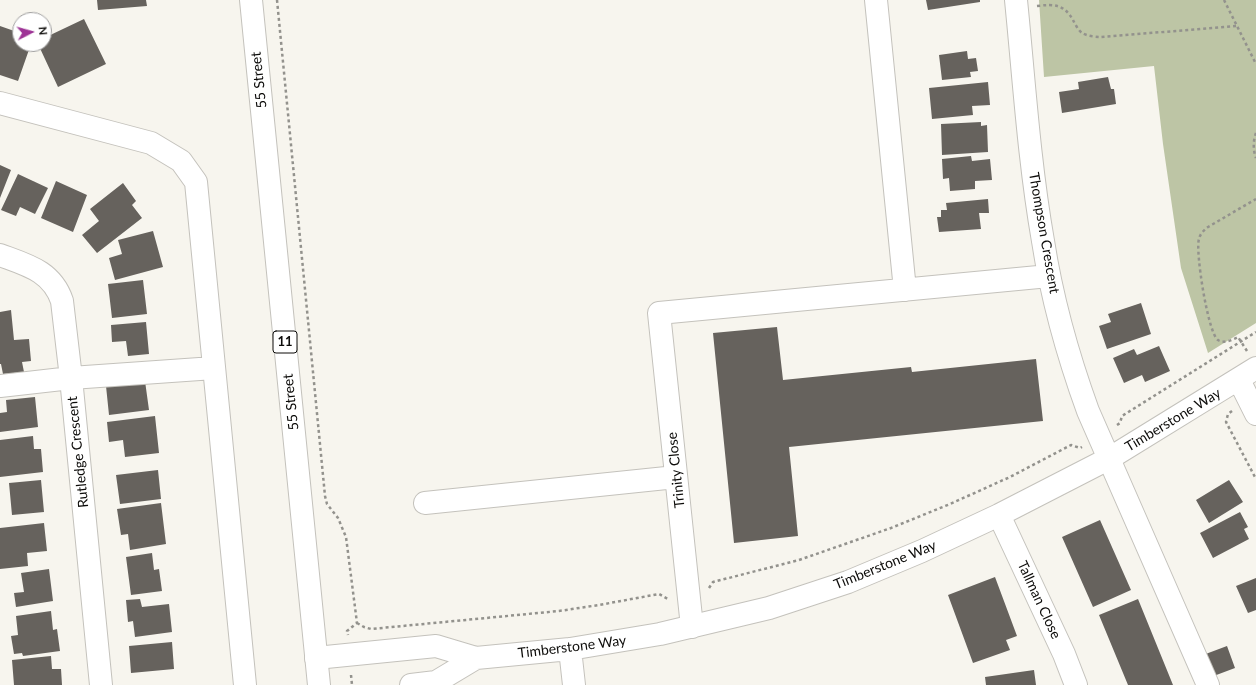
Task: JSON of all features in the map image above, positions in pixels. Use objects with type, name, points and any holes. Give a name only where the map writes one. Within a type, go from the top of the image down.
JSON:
[{"type":"street","name":"55 Street","points":[[252,0],[319,685]]},
{"type":"street","points":[[876,0],[905,290],[1049,276]]},
{"type":"street","name":"Thompson Crescent","points":[[1016,4],[1032,169],[1042,234],[1049,276],[1076,379],[1088,411],[1110,458],[1208,685]]},
{"type":"street","points":[[0,103],[151,142],[181,161],[196,182],[245,685]]},
{"type":"street","name":"Rutledge Crescent","points":[[0,255],[31,266],[45,275],[54,284],[58,291],[64,311],[101,685]]},
{"type":"street","name":"Trinity Close","points":[[692,627],[659,313],[905,290]]},
{"type":"street","name":"Timberstone Way","points":[[316,658],[436,646],[476,658],[570,649],[633,639],[692,627],[769,608],[848,582],[922,551],[999,515],[1110,458],[1247,367]]},
{"type":"street","points":[[1247,367],[1256,414]]},
{"type":"street","points":[[0,386],[71,378],[214,368]]},
{"type":"street","points":[[425,503],[676,477]]},
{"type":"street","name":"Tallman Close","points":[[999,515],[1064,654],[1076,685]]},
{"type":"street","points":[[570,649],[574,685]]},
{"type":"street","name":"Timberstone Way","points":[[411,685],[436,682],[476,658]]},
{"type":"path","points":[[276,0],[325,496],[327,504],[338,518],[346,537],[357,623],[364,628],[371,629],[559,611],[659,594],[669,599]]},
{"type":"path","points":[[1224,0],[1256,64]]},
{"type":"path","points":[[1016,4],[1051,4],[1060,7],[1069,13],[1082,33],[1089,36],[1101,37],[1237,26]]},
{"type":"path","points":[[1256,133],[1254,138],[1254,153],[1256,158]]},
{"type":"path","points":[[1247,367],[1241,342],[1238,337],[1226,342],[1218,340],[1213,335],[1205,301],[1198,240],[1202,232],[1208,227],[1256,199]]},
{"type":"path","points":[[1120,423],[1122,416],[1256,332]]},
{"type":"path","points":[[1228,414],[1226,422],[1256,478]]},
{"type":"path","points":[[709,589],[713,582],[800,560],[891,528],[1010,477],[1071,445],[1080,448]]},
{"type":"path","points":[[347,632],[357,623]]},
{"type":"green space","points":[[1039,0],[1256,0],[1256,323],[1208,353],[1181,268],[1163,144],[1154,66],[1044,77]]},
{"type":"building","points":[[97,0],[146,0],[147,6],[98,10]]},
{"type":"building","points":[[926,0],[980,0],[980,2],[928,10]]},
{"type":"building","points":[[84,19],[106,64],[58,87],[42,52],[52,52],[52,34]]},
{"type":"building","points":[[0,26],[12,30],[12,52],[28,52],[18,81],[0,75]]},
{"type":"building","points":[[967,51],[968,59],[976,58],[978,71],[970,72],[971,77],[942,80],[939,55]]},
{"type":"building","points":[[1108,77],[1111,89],[1114,89],[1116,104],[1062,113],[1059,92],[1079,89],[1078,82]]},
{"type":"building","points":[[988,82],[990,105],[972,106],[973,115],[932,119],[929,88]]},
{"type":"building","points":[[981,122],[981,126],[987,125],[988,152],[942,155],[941,124]]},
{"type":"building","points":[[971,156],[972,161],[990,159],[992,180],[975,181],[975,189],[950,191],[949,178],[943,179],[942,159]]},
{"type":"building","points":[[0,165],[11,170],[0,198]]},
{"type":"building","points":[[18,174],[48,188],[35,214],[20,207],[16,216],[1,210]]},
{"type":"building","points":[[56,181],[87,195],[73,232],[41,218]]},
{"type":"building","points":[[123,183],[136,201],[132,205],[142,218],[97,253],[82,235],[99,221],[90,209]]},
{"type":"building","points":[[988,199],[989,213],[979,213],[981,229],[939,232],[937,217],[941,217],[941,210],[947,210],[946,203]]},
{"type":"building","points":[[153,231],[163,267],[115,280],[109,258],[122,254],[118,240]]},
{"type":"building","points":[[143,280],[147,314],[112,318],[108,284]]},
{"type":"building","points":[[1141,303],[1151,334],[1107,349],[1099,326],[1111,322],[1108,314]]},
{"type":"building","points":[[11,310],[14,340],[29,339],[31,361],[22,362],[24,372],[3,374],[0,364],[0,312]]},
{"type":"building","points":[[146,322],[149,354],[128,356],[126,341],[112,342],[111,325]]},
{"type":"building","points":[[777,327],[783,380],[911,367],[912,372],[1036,359],[1043,421],[789,447],[798,536],[734,543],[713,333]]},
{"type":"building","points":[[1159,346],[1170,371],[1145,382],[1142,375],[1124,383],[1113,358],[1134,349],[1137,355]]},
{"type":"building","points":[[145,381],[149,410],[109,415],[106,386]]},
{"type":"building","points":[[35,397],[38,427],[0,432],[0,413],[7,412],[6,400]]},
{"type":"building","points":[[155,416],[159,453],[125,457],[123,440],[109,442],[107,422]]},
{"type":"building","points":[[33,436],[34,449],[41,449],[43,472],[0,477],[0,440]]},
{"type":"building","points":[[158,470],[161,499],[120,504],[116,475]]},
{"type":"building","points":[[41,480],[44,512],[12,515],[9,483]]},
{"type":"building","points":[[1229,480],[1243,502],[1209,523],[1196,500]]},
{"type":"building","points":[[161,503],[166,544],[130,550],[128,534],[121,535],[117,509]]},
{"type":"building","points":[[1240,512],[1248,527],[1244,529],[1249,539],[1213,558],[1200,533]]},
{"type":"building","points":[[1100,520],[1131,590],[1093,607],[1062,537]]},
{"type":"building","points":[[44,523],[47,551],[27,553],[28,566],[0,569],[0,528]]},
{"type":"building","points":[[152,553],[154,570],[159,569],[162,591],[131,595],[126,557]]},
{"type":"building","points":[[49,569],[53,601],[16,607],[14,593],[24,592],[21,573]]},
{"type":"building","points":[[995,577],[1017,636],[1006,640],[1010,650],[973,663],[948,595]]},
{"type":"building","points":[[1256,578],[1256,610],[1248,613],[1236,586]]},
{"type":"building","points":[[140,599],[142,607],[169,604],[172,632],[135,637],[133,621],[128,622],[126,600]]},
{"type":"building","points":[[1138,599],[1173,685],[1128,685],[1099,615]]},
{"type":"building","points":[[51,611],[53,630],[57,629],[60,651],[23,656],[22,653],[14,654],[11,636],[18,635],[16,616]]},
{"type":"building","points":[[172,642],[174,669],[131,673],[129,646]]},
{"type":"building","points":[[1227,646],[1235,668],[1211,677],[1203,655]]},
{"type":"building","points":[[51,656],[52,669],[61,669],[62,685],[14,685],[12,660]]},
{"type":"building","points":[[1034,670],[1036,685],[986,685],[985,677]]}]
